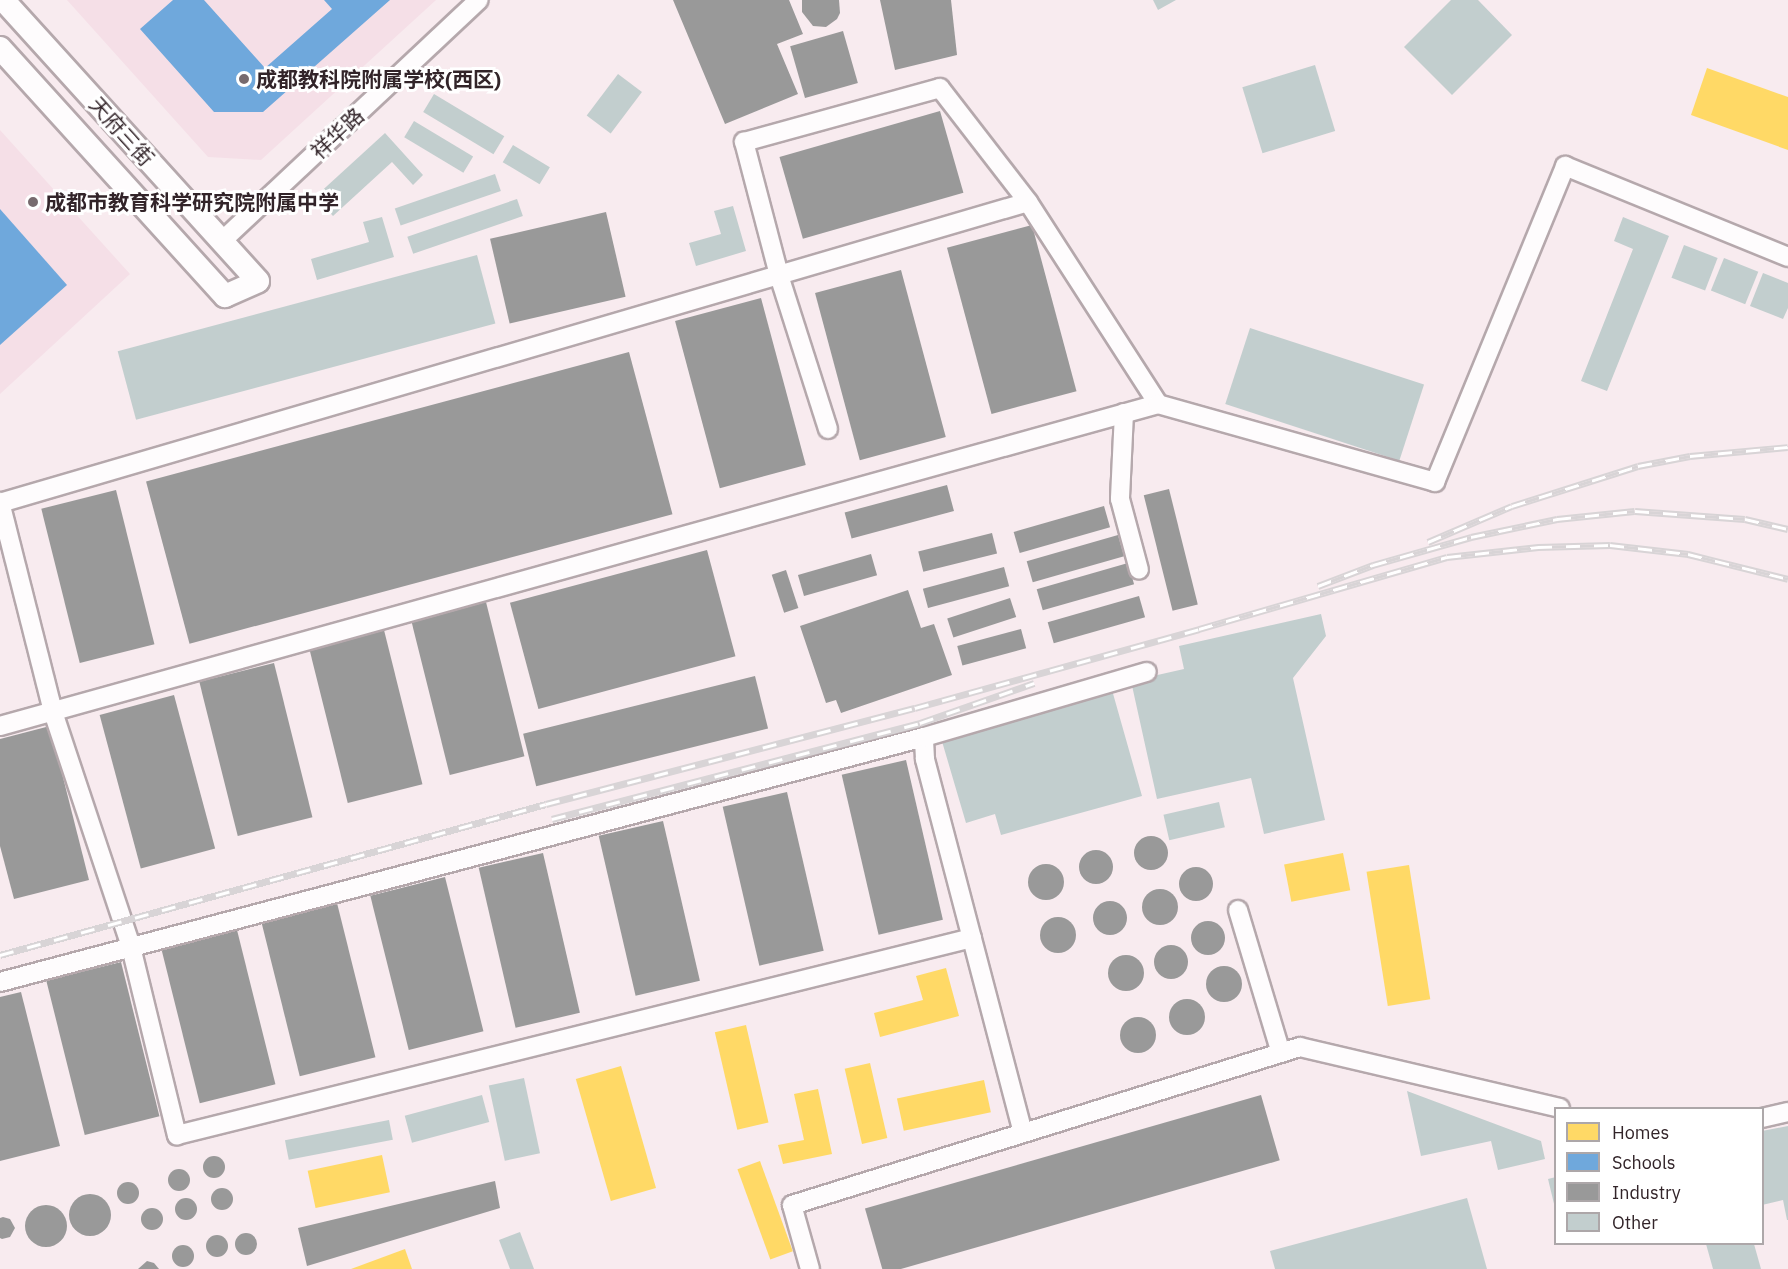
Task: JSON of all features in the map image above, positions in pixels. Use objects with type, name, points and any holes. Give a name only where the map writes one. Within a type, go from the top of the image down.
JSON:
[{"type":"street","name":"天府三街","points":[[0,48],[225,296],[258,281],[3,0]]},
{"type":"street","name":"祥华路","points":[[222,241],[479,0]]},
{"type":"street","points":[[828,429],[779,275],[744,142],[940,88],[1028,202],[1158,404]]},
{"type":"street","points":[[0,726],[1158,404],[1435,482],[1565,166],[1788,257]]},
{"type":"street","points":[[972,938],[177,1135],[131,947],[53,712],[0,502],[1028,202]]},
{"type":"street","points":[[1124,413],[1120,499],[1140,570]]},
{"type":"street","points":[[0,982],[924,737],[1147,672]]},
{"type":"street","points":[[924,737],[925,759],[1023,1133]]},
{"type":"street","points":[[1238,910],[1281,1053]]},
{"type":"street","points":[[810,1269],[792,1205],[1300,1047],[1556,1107]]},
{"type":"street","points":[[1764,1118],[1788,1112]]},
{"type":"shaded area","name":"成都教科院附属学校(西区)","points":[[67,0],[436,0],[261,160],[208,157]]},
{"type":"shaded area","name":"成都市教育科学研究院附属中学","points":[[0,130],[130,274],[0,394]]},
{"type":"building: Homes","points":[[1707,68],[1788,97],[1788,150],[1691,115]]},
{"type":"building: Homes","points":[[1343,853],[1350,890],[1291,902],[1284,864]]},
{"type":"building: Homes","points":[[1409,865],[1430,999],[1388,1006],[1367,872]]},
{"type":"building: Homes","points":[[946,968],[959,1016],[880,1037],[874,1013],[923,1000],[916,976]]},
{"type":"building: Homes","points":[[746,1025],[768,1122],[737,1130],[715,1032]]},
{"type":"building: Homes","points":[[870,1063],[887,1138],[862,1144],[845,1069]]},
{"type":"building: Homes","points":[[621,1066],[656,1188],[611,1201],[576,1079]]},
{"type":"building: Homes","points":[[984,1080],[991,1112],[904,1131],[897,1099]]},
{"type":"building: Homes","points":[[818,1089],[832,1154],[783,1164],[778,1145],[804,1140],[794,1094]]},
{"type":"building: Homes","points":[[382,1155],[390,1192],[316,1208],[308,1171]]},
{"type":"building: Homes","points":[[760,1161],[793,1251],[770,1259],[737,1169]]},
{"type":"building: Homes","points":[[405,1249],[412,1269],[351,1269]]},
{"type":"building: Schools","points":[[173,0],[204,0],[265,68],[332,9],[324,0],[390,0],[263,112],[214,112],[140,29]]},
{"type":"building: Schools","points":[[0,209],[67,285],[0,345]]},
{"type":"building: Industry","points":[[673,0],[789,0],[803,34],[777,44],[798,94],[725,124]]},
{"type":"building: Industry","points":[[802,0],[839,0],[840,13],[837,19],[826,27],[813,26],[802,12]]},
{"type":"building: Industry","points":[[880,0],[951,0],[957,55],[895,70]]},
{"type":"building: Industry","points":[[843,31],[858,83],[805,98],[790,46]]},
{"type":"building: Industry","points":[[940,111],[963,193],[803,239],[779,157]]},
{"type":"building: Industry","points":[[606,212],[626,297],[510,324],[490,239]]},
{"type":"building: Industry","points":[[1032,225],[1077,391],[992,414],[947,248]]},
{"type":"building: Industry","points":[[901,270],[946,437],[860,460],[815,293]]},
{"type":"building: Industry","points":[[761,298],[806,465],[720,488],[675,321]]},
{"type":"building: Industry","points":[[629,352],[672,514],[190,644],[146,481]]},
{"type":"building: Industry","points":[[947,485],[954,511],[852,539],[845,512]]},
{"type":"building: Industry","points":[[1169,489],[1198,604],[1173,611],[1144,495]]},
{"type":"building: Industry","points":[[116,490],[154,644],[80,663],[41,509]]},
{"type":"building: Industry","points":[[1104,506],[1110,527],[1020,553],[1014,532]]},
{"type":"building: Industry","points":[[992,533],[997,553],[923,572],[918,551]]},
{"type":"building: Industry","points":[[1118,535],[1124,556],[1033,582],[1027,561]]},
{"type":"building: Industry","points":[[707,550],[735,656],[538,709],[510,603]]},
{"type":"building: Industry","points":[[871,554],[877,575],[804,596],[798,575]]},
{"type":"building: Industry","points":[[1128,563],[1134,584],[1043,610],[1037,589]]},
{"type":"building: Industry","points":[[1004,567],[1009,586],[928,608],[923,589]]},
{"type":"building: Industry","points":[[786,570],[798,608],[784,613],[772,575]]},
{"type":"building: Industry","points":[[908,590],[921,628],[934,624],[952,675],[841,713],[836,700],[826,703],[800,626]]},
{"type":"building: Industry","points":[[1139,596],[1145,617],[1054,643],[1048,622]]},
{"type":"building: Industry","points":[[1010,598],[1016,617],[953,637],[947,618]]},
{"type":"building: Industry","points":[[486,602],[524,756],[450,775],[411,621]]},
{"type":"building: Industry","points":[[1021,629],[1026,648],[962,665],[957,646]]},
{"type":"building: Industry","points":[[384,630],[422,784],[348,803],[309,649]]},
{"type":"building: Industry","points":[[274,663],[312,817],[238,836],[199,682]]},
{"type":"building: Industry","points":[[755,676],[768,728],[536,786],[523,734]]},
{"type":"building: Industry","points":[[174,695],[215,849],[141,869],[100,715]]},
{"type":"building: Industry","points":[[50,726],[89,880],[14,899],[0,846],[0,739]]},
{"type":"building: Industry","points":[[906,760],[943,920],[879,935],[842,775]]},
{"type":"building: Industry","points":[[787,792],[824,951],[759,966],[723,807]]},
{"type":"building: Industry","points":[[663,821],[700,981],[636,996],[599,836]]},
{"type":"building: Industry","points":[[1151,836],[1163,841],[1168,853],[1163,865],[1151,870],[1139,865],[1134,853],[1139,841]]},
{"type":"building: Industry","points":[[1096,850],[1108,855],[1113,867],[1108,879],[1096,884],[1084,879],[1079,867],[1084,855]]},
{"type":"building: Industry","points":[[543,853],[580,1013],[516,1028],[479,868]]},
{"type":"building: Industry","points":[[1046,864],[1058,870],[1064,882],[1058,894],[1046,900],[1034,894],[1028,882],[1034,870]]},
{"type":"building: Industry","points":[[1196,867],[1208,872],[1213,884],[1208,896],[1196,901],[1184,896],[1179,884],[1184,872]]},
{"type":"building: Industry","points":[[445,877],[483,1031],[409,1050],[370,896]]},
{"type":"building: Industry","points":[[1160,889],[1172,895],[1178,907],[1172,919],[1160,925],[1148,919],[1142,907],[1148,895]]},
{"type":"building: Industry","points":[[1110,901],[1122,906],[1127,918],[1122,930],[1110,935],[1098,930],[1093,918],[1098,906]]},
{"type":"building: Industry","points":[[337,903],[375,1057],[300,1076],[261,922]]},
{"type":"building: Industry","points":[[1058,917],[1070,923],[1076,935],[1070,947],[1058,953],[1046,947],[1040,935],[1046,923]]},
{"type":"building: Industry","points":[[1208,921],[1220,926],[1225,938],[1220,950],[1208,955],[1196,950],[1191,938],[1196,926]]},
{"type":"building: Industry","points":[[237,930],[275,1084],[200,1103],[161,949]]},
{"type":"building: Industry","points":[[1171,945],[1183,950],[1188,962],[1183,974],[1171,979],[1159,974],[1154,962],[1159,950]]},
{"type":"building: Industry","points":[[1126,955],[1138,961],[1144,973],[1138,985],[1126,991],[1114,985],[1108,973],[1114,961]]},
{"type":"building: Industry","points":[[121,962],[159,1116],[85,1135],[46,981]]},
{"type":"building: Industry","points":[[1224,966],[1236,972],[1242,984],[1236,996],[1224,1002],[1212,996],[1206,984],[1212,972]]},
{"type":"building: Industry","points":[[21,992],[60,1146],[0,1161],[0,997]]},
{"type":"building: Industry","points":[[1187,999],[1199,1005],[1205,1017],[1199,1029],[1187,1035],[1175,1029],[1169,1017],[1175,1005]]},
{"type":"building: Industry","points":[[1138,1017],[1150,1023],[1156,1035],[1150,1047],[1138,1053],[1126,1047],[1120,1035],[1126,1023]]},
{"type":"building: Industry","points":[[1261,1095],[1280,1160],[901,1269],[882,1269],[865,1209]]},
{"type":"building: Industry","points":[[214,1156],[222,1159],[225,1167],[222,1175],[214,1178],[206,1175],[203,1167],[206,1159]]},
{"type":"building: Industry","points":[[179,1169],[187,1172],[190,1180],[187,1188],[179,1191],[171,1188],[168,1180],[171,1172]]},
{"type":"building: Industry","points":[[495,1181],[500,1208],[307,1266],[298,1228]]},
{"type":"building: Industry","points":[[128,1182],[138,1189],[139,1193],[132,1203],[128,1204],[118,1197],[117,1193],[124,1183]]},
{"type":"building: Industry","points":[[222,1188],[232,1195],[233,1199],[226,1209],[222,1210],[212,1203],[211,1199],[218,1189]]},
{"type":"building: Industry","points":[[90,1194],[98,1195],[105,1200],[110,1207],[110,1223],[105,1230],[98,1235],[90,1236],[82,1235],[75,1230],[70,1223],[69,1215],[70,1207],[75,1200],[82,1195]]},
{"type":"building: Industry","points":[[186,1198],[196,1205],[197,1209],[190,1219],[186,1220],[176,1213],[175,1209],[182,1199]]},
{"type":"building: Industry","points":[[46,1205],[54,1206],[61,1211],[66,1218],[66,1234],[61,1241],[54,1246],[46,1247],[38,1246],[31,1241],[26,1234],[25,1226],[26,1218],[31,1211],[38,1206]]},
{"type":"building: Industry","points":[[152,1208],[162,1215],[163,1219],[156,1229],[152,1230],[142,1223],[141,1219],[148,1209]]},
{"type":"building: Industry","points":[[0,1218],[10,1219],[15,1228],[10,1237],[2,1239],[0,1238]]},
{"type":"building: Industry","points":[[246,1233],[254,1236],[257,1244],[254,1252],[246,1255],[238,1252],[235,1244],[238,1236]]},
{"type":"building: Industry","points":[[217,1235],[227,1242],[228,1246],[221,1256],[217,1257],[207,1250],[206,1246],[213,1236]]},
{"type":"building: Industry","points":[[183,1245],[193,1252],[194,1256],[187,1266],[183,1267],[173,1260],[172,1256],[179,1246]]},
{"type":"building: Industry","points":[[147,1261],[154,1263],[159,1269],[138,1269]]},
{"type":"building: Other","points":[[1153,0],[1176,0],[1158,10]]},
{"type":"building: Other","points":[[1451,0],[1478,0],[1512,35],[1452,95],[1404,47]]},
{"type":"building: Other","points":[[1315,65],[1335,131],[1262,153],[1242,87]]},
{"type":"building: Other","points":[[618,74],[642,92],[611,134],[587,116]]},
{"type":"building: Other","points":[[434,94],[504,136],[493,154],[423,112]]},
{"type":"building: Other","points":[[414,121],[473,157],[463,173],[404,137]]},
{"type":"building: Other","points":[[385,133],[423,175],[413,185],[392,162],[333,216],[315,197]]},
{"type":"building: Other","points":[[513,145],[550,167],[540,184],[503,162]]},
{"type":"building: Other","points":[[495,174],[501,191],[401,226],[395,209]]},
{"type":"building: Other","points":[[517,199],[523,216],[413,254],[407,237]]},
{"type":"building: Other","points":[[733,206],[746,251],[696,266],[689,243],[721,234],[714,211]]},
{"type":"building: Other","points":[[382,217],[394,257],[317,280],[311,259],[369,242],[363,222]]},
{"type":"building: Other","points":[[1623,217],[1669,236],[1607,391],[1581,381],[1633,249],[1614,241]]},
{"type":"building: Other","points":[[1684,245],[1718,258],[1705,291],[1671,278]]},
{"type":"building: Other","points":[[477,255],[495,324],[136,420],[118,351]]},
{"type":"building: Other","points":[[1724,258],[1758,272],[1745,304],[1711,290]]},
{"type":"building: Other","points":[[1763,273],[1788,283],[1788,308],[1783,319],[1750,306]]},
{"type":"building: Other","points":[[1250,328],[1424,385],[1399,461],[1225,404]]},
{"type":"building: Other","points":[[1321,614],[1326,636],[1293,678],[1325,820],[1264,834],[1251,778],[1157,799],[1131,681],[1184,669],[1179,646]]},
{"type":"building: Other","points":[[1112,690],[1142,796],[1001,835],[995,814],[966,823],[941,738]]},
{"type":"building: Other","points":[[1219,802],[1225,827],[1169,840],[1163,815]]},
{"type":"building: Other","points":[[524,1078],[540,1153],[505,1161],[489,1085]]},
{"type":"building: Other","points":[[1407,1091],[1541,1141],[1545,1159],[1498,1170],[1491,1141],[1421,1156]]},
{"type":"building: Other","points":[[482,1095],[489,1122],[412,1143],[405,1116]]},
{"type":"building: Other","points":[[389,1120],[393,1140],[289,1160],[285,1140]]},
{"type":"building: Other","points":[[1788,1126],[1788,1220],[1783,1200],[1764,1205],[1764,1131]]},
{"type":"building: Other","points":[[1554,1178],[1554,1204],[1548,1179]]},
{"type":"building: Other","points":[[1467,1198],[1487,1269],[1275,1269],[1270,1251]]},
{"type":"building: Other","points":[[520,1232],[534,1269],[510,1269],[499,1240]]},
{"type":"building: Other","points":[[1706,1245],[1754,1245],[1761,1269],[1713,1269]]},
{"type":"railway","points":[[1428,542],[1512,506],[1638,466],[1690,456],[1788,447]]},
{"type":"railway","points":[[1318,586],[1373,565],[1471,537],[1557,519],[1635,511],[1745,519],[1788,529]]},
{"type":"railway","points":[[0,955],[546,804],[915,708],[1447,557],[1538,547],[1610,545],[1688,554],[1788,579]]},
{"type":"railway","points":[[552,819],[920,723],[1034,683]]},
{"type":"place","name":"成都教科院附属学校(西区)","points":[[244,79]]},
{"type":"place","name":"成都市教育科学研究院附属中学","points":[[33,202]]}]
